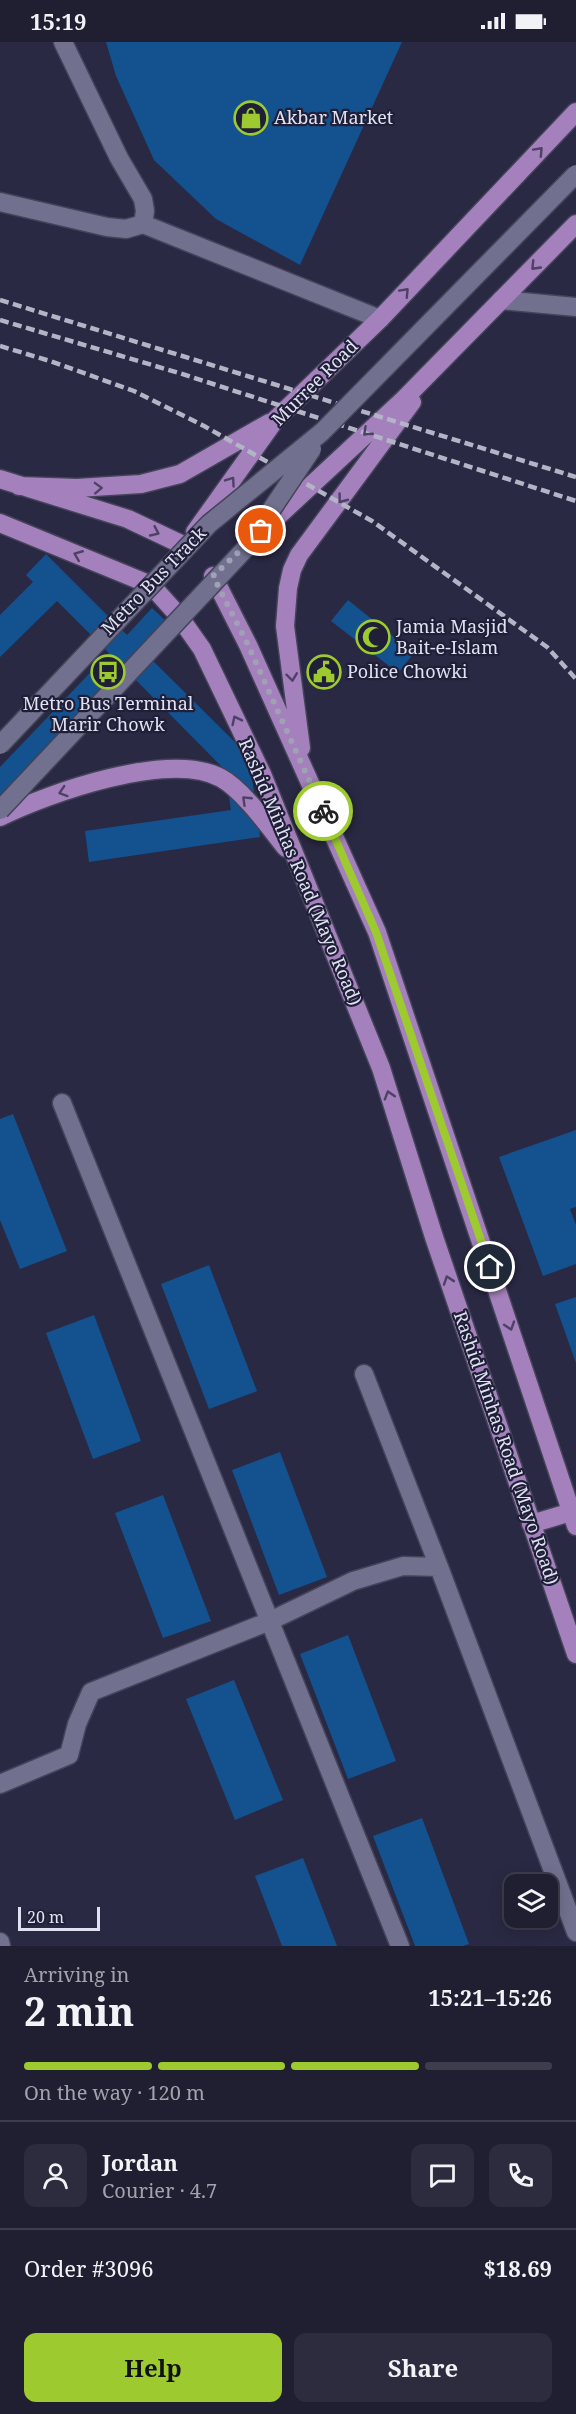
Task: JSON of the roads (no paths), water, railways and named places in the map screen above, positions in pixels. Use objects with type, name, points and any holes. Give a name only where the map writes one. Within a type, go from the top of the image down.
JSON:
[{"type":"main road","name":"Murree Road","points":[[0,750],[185,546],[275,420],[380,319],[576,112]]},
{"type":"main road","points":[[0,805],[213,576],[403,400],[576,224]]},
{"type":"main road","points":[[303,768],[285,626],[285,606],[292,570],[315,532],[340,502],[450,350]]},
{"type":"main road","points":[[19,486],[76,488],[141,484],[180,474],[275,420]]},
{"type":"main road","points":[[0,479],[128,519],[185,546]]},
{"type":"main road","points":[[0,523],[151,585]]},
{"type":"main road","points":[[213,576],[248,645],[376,932],[574,1519],[531,1524]]},
{"type":"main road","name":"Rashid Minhas Road (Mayo Road)","points":[[151,585],[178,615],[202,649],[262,774],[381,1068],[434,1237],[576,1654]]},
{"type":"main road","points":[[0,817],[26,804],[85,785],[160,769],[198,770],[221,778],[232,788],[252,807],[297,861]]},
{"type":"street","points":[[63,42],[119,158],[143,199],[146,211],[143,224]]},
{"type":"street","name":"Metro Bus Track","points":[[0,745],[209,524],[322,432],[576,174]]},
{"type":"street","points":[[0,202],[107,228],[126,229],[143,224],[380,319]]},
{"type":"street","points":[[501,300],[576,307]]},
{"type":"street","name":"Metro Bus Track","points":[[0,810],[245,549],[322,432]]},
{"type":"street","points":[[62,1103],[400,1946]]},
{"type":"street","points":[[364,1374],[576,1932]]},
{"type":"street","points":[[0,1784],[69,1755],[76,1724],[91,1692],[270,1621],[353,1581],[403,1566],[439,1567]]},
{"type":"railway","points":[[0,300],[576,477]]},
{"type":"railway","points":[[0,320],[179,373],[576,501]]},
{"type":"railway","points":[[0,346],[134,391],[204,426],[372,521],[547,647],[576,679]]},
{"type":"place","name":"Akbar Market","points":[[251,118]]},
{"type":"place","name":"Jamia Masjid Bait-e-Islam","points":[[373,637]]},
{"type":"place","name":"Metro Bus Terminal Marir Chowk","points":[[108,672]]},
{"type":"place","name":"Police Chowki","points":[[324,672]]}]
